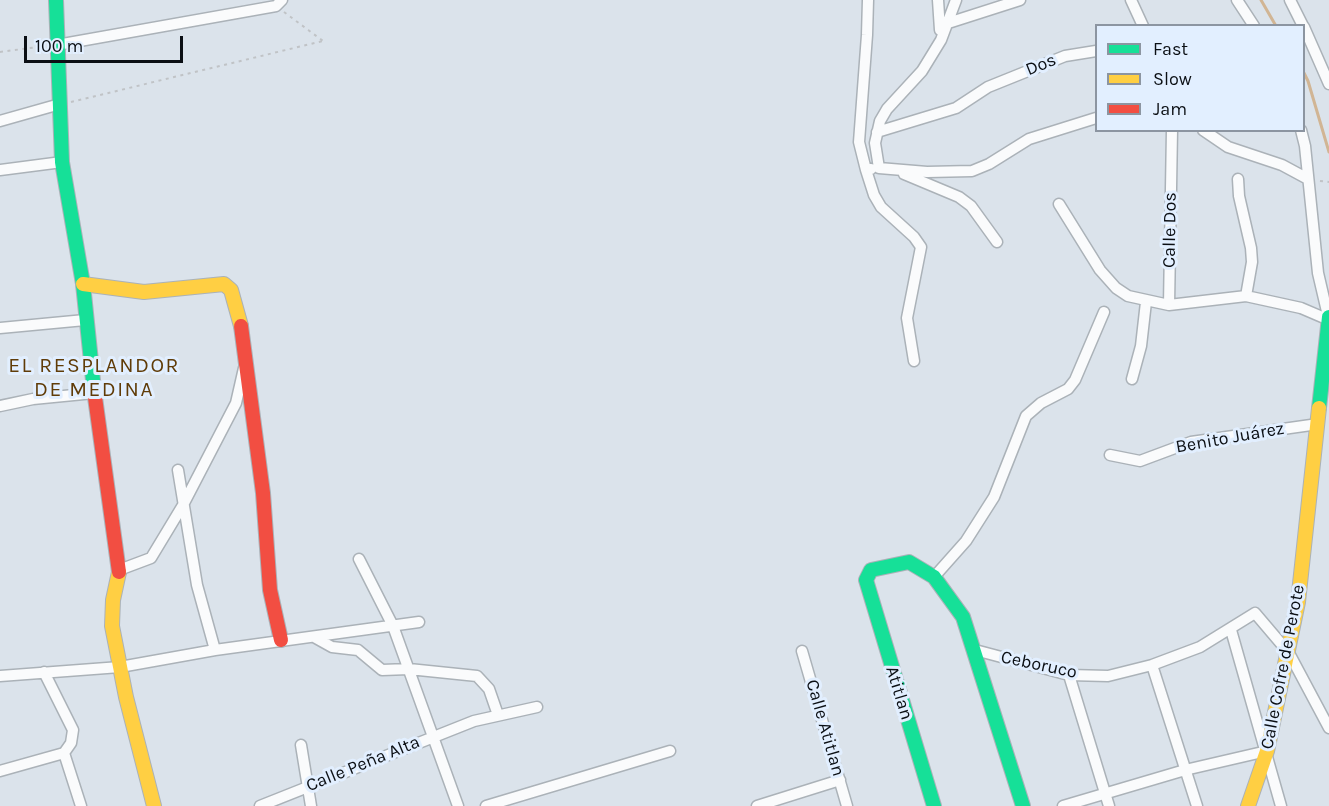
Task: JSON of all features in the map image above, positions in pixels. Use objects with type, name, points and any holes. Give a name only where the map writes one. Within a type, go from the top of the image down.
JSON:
[{"type":"street","points":[[56,0],[62,162],[83,284],[94,393],[119,570],[113,600],[112,626],[154,806]]},
{"type":"street","points":[[867,0],[867,35],[859,142],[874,195],[881,207],[914,237],[921,247],[907,318],[914,362]]},
{"type":"street","points":[[938,0],[941,40]]},
{"type":"street","points":[[879,168],[874,143],[886,110],[922,71],[941,40],[945,24],[956,0]]},
{"type":"street","points":[[1131,0],[1142,24]]},
{"type":"street","points":[[1237,0],[1253,24]]},
{"type":"street","points":[[1290,0],[1302,24]]},
{"type":"street","points":[[945,24],[1017,1]]},
{"type":"street","points":[[57,45],[279,3]]},
{"type":"street","points":[[1305,30],[1329,84]]},
{"type":"street","name":"Dos","points":[[878,132],[956,108],[988,87],[1065,56],[1095,51]]},
{"type":"street","points":[[0,121],[60,104]]},
{"type":"street","points":[[866,170],[879,168],[898,171],[972,171],[989,164],[1029,139],[1095,118]]},
{"type":"street","name":"Calle Dos","points":[[1169,132],[1169,305]]},
{"type":"street","points":[[1206,132],[1228,147],[1282,165],[1308,179]]},
{"type":"street","points":[[1301,132],[1318,273],[1329,319]]},
{"type":"street","points":[[0,170],[62,162]]},
{"type":"street","points":[[898,171],[965,201],[981,218],[997,242]]},
{"type":"street","points":[[1238,178],[1239,196],[1252,262],[1246,296]]},
{"type":"street","points":[[1059,204],[1100,270],[1116,288],[1128,297],[1169,305],[1246,296],[1301,308],[1329,319]]},
{"type":"street","points":[[83,284],[144,292],[224,284],[231,290],[242,330],[263,493],[270,590],[281,640]]},
{"type":"street","points":[[1132,379],[1141,346],[1146,302]]},
{"type":"street","points":[[1023,806],[975,650],[957,606],[934,577],[966,540],[994,497],[1026,416],[1041,403],[1068,389],[1075,380],[1104,312]]},
{"type":"street","name":"Calle Cofre de Perote","points":[[1248,806],[1267,751],[1288,653],[1308,525],[1329,319]]},
{"type":"street","points":[[0,328],[85,320]]},
{"type":"street","points":[[119,570],[151,558],[183,505],[236,403],[246,362]]},
{"type":"street","points":[[0,406],[33,399],[94,393]]},
{"type":"street","name":"Benito Juárez","points":[[1110,455],[1140,461],[1191,442],[1318,424]]},
{"type":"street","points":[[178,470],[196,585],[215,650]]},
{"type":"street","points":[[358,559],[393,626],[458,806]]},
{"type":"street","name":"Atitlan","points":[[934,577],[909,562],[871,570],[866,580],[934,806]]},
{"type":"street","name":"Ceboruco","points":[[975,650],[1068,675],[1108,676],[1152,665],[1200,647],[1231,630],[1253,613],[1288,653]]},
{"type":"street","points":[[0,676],[120,667],[281,640],[419,622]]},
{"type":"street","points":[[1231,630],[1281,806]]},
{"type":"street","points":[[314,637],[332,647],[358,650],[382,670],[409,669],[477,676],[489,689],[498,715]]},
{"type":"street","name":"Calle Atitlan","points":[[802,651],[847,806]]},
{"type":"street","points":[[1288,653],[1329,728]]},
{"type":"street","points":[[1152,665],[1197,806]]},
{"type":"street","points":[[0,771],[64,753],[71,743],[73,730],[44,672]]},
{"type":"street","points":[[1068,675],[1109,806]]},
{"type":"street","name":"Calle Peña Alta","points":[[260,806],[433,736],[498,715],[537,707]]},
{"type":"street","points":[[301,745],[311,806]]},
{"type":"street","points":[[486,806],[670,751]]},
{"type":"street","points":[[1063,806],[1185,770],[1267,751]]},
{"type":"street","points":[[64,753],[81,806]]},
{"type":"street","points":[[758,806],[840,780]]},
{"type":"path","points":[[60,104],[323,41],[279,3]]},
{"type":"path","points":[[0,52],[57,45]]},
{"type":"path","points":[[1322,182],[1329,182]]},
{"type":"waterway","points":[[1261,0],[1275,24]]},
{"type":"waterway","points":[[1305,75],[1329,152]]},
{"type":"traffic: fast","points":[[56,0],[62,162],[83,284],[94,390]]},
{"type":"traffic: fast","points":[[1319,408],[1329,317]]},
{"type":"traffic: fast","points":[[934,806],[866,580],[871,570],[909,562],[934,577],[963,617],[1023,806]]},
{"type":"traffic: slow","points":[[83,284],[144,292],[224,284],[231,290],[241,326]]},
{"type":"traffic: slow","points":[[1248,806],[1267,751],[1298,602],[1319,408]]},
{"type":"traffic: slow","points":[[119,572],[113,600],[112,626],[126,697],[154,806]]},
{"type":"traffic: jam","points":[[241,326],[263,493],[270,590],[281,640]]},
{"type":"traffic: jam","points":[[94,390],[119,572]]},
{"type":"district","name":"EL RESPLANDOR DE MEDINA","points":[[94,378]]}]
